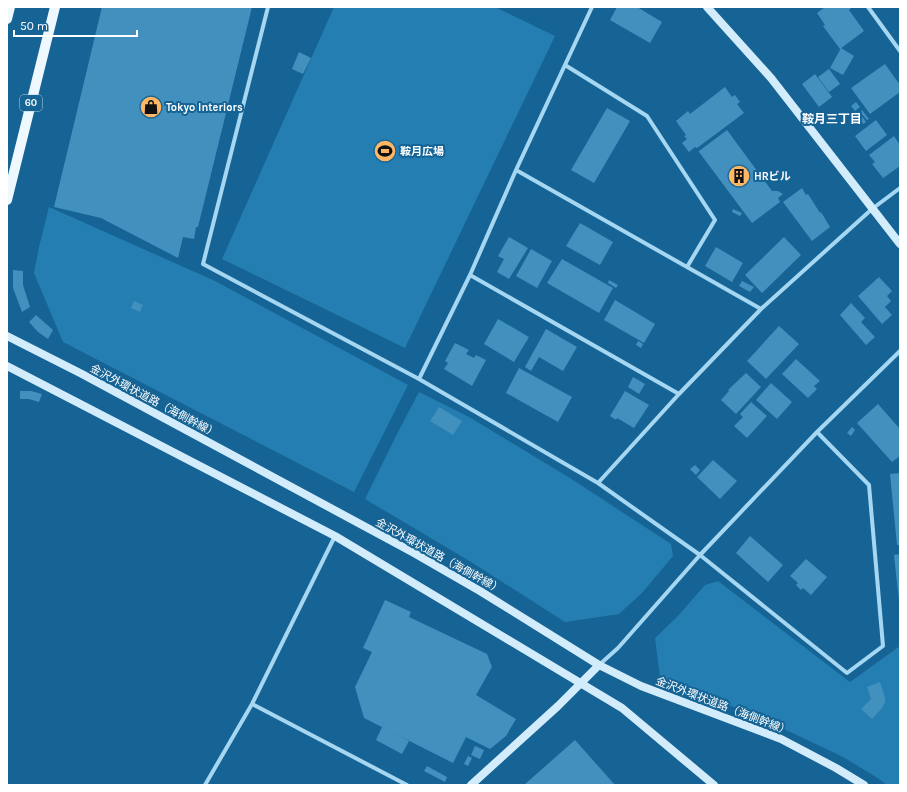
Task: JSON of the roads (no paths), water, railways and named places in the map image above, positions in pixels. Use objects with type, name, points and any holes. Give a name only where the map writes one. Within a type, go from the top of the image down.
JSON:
[{"type":"main road","points":[[7,19],[10,7]]},
{"type":"main road","name":"60","points":[[7,200],[55,7]]},
{"type":"street","points":[[268,7],[203,264],[419,379],[598,483],[700,555],[847,673],[883,646],[869,485],[817,432]]},
{"type":"street","points":[[419,379],[470,275],[516,170],[592,7]]},
{"type":"street","points":[[707,7],[772,78],[900,244]]},
{"type":"street","points":[[868,7],[900,52]]},
{"type":"street","points":[[565,65],[647,116],[715,220],[687,267]]},
{"type":"street","points":[[516,170],[761,309]]},
{"type":"street","points":[[598,483],[679,394],[761,309],[872,209],[900,188]]},
{"type":"street","points":[[470,275],[679,394]]},
{"type":"street","name":"金沢外環状道路（海側幹線）","points":[[7,336],[82,374],[414,553],[480,590],[599,665],[641,686],[781,738],[864,785]]},
{"type":"street","points":[[471,785],[558,706],[579,683],[618,648],[700,555],[817,432],[900,352]]},
{"type":"street","points":[[7,366],[335,536],[622,708],[714,785]]},
{"type":"street","points":[[205,785],[252,704],[335,536]]},
{"type":"street","points":[[252,704],[408,785]]},
{"type":"place","name":"Tokyo Interiors","points":[[151,107]]},
{"type":"place","name":"鞍月広場","points":[[385,151]]},
{"type":"place","name":"HRビル","points":[[739,176]]},
{"type":"district","name":"鞍月三丁目","points":[[832,119]]}]
